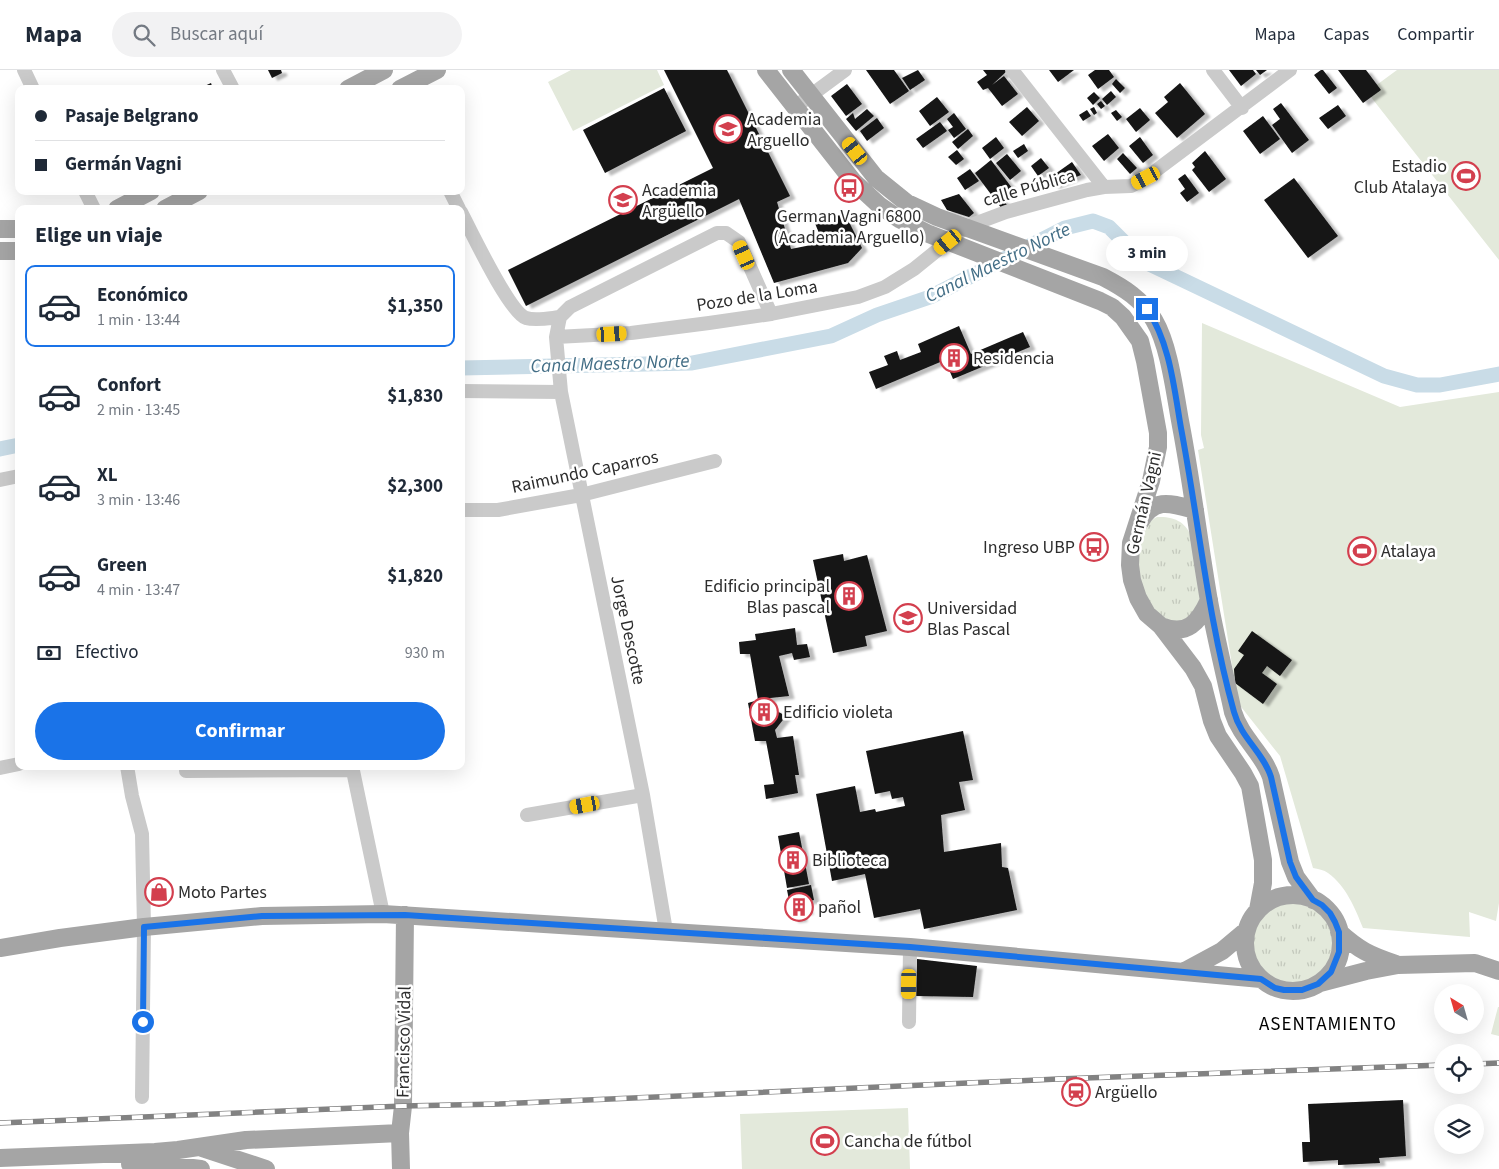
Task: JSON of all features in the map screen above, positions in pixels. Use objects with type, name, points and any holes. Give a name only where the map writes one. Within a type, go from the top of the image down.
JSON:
[{"type":"main road","points":[[356,85],[384,70]]},
{"type":"main road","points":[[408,85],[437,70]]},
{"type":"main road","points":[[766,70],[853,181],[879,205],[898,219],[948,242]]},
{"type":"main road","points":[[791,70],[876,178],[886,187],[907,203],[966,227]]},
{"type":"main road","points":[[125,205],[143,195]]},
{"type":"main road","points":[[173,205],[191,195]]},
{"type":"main road","name":"Germán Vagni","points":[[966,227],[1103,277],[1137,298],[1155,320],[1166,350],[1209,600],[1237,725],[1267,764],[1290,862],[1296,877],[1313,900]]},
{"type":"main road","points":[[0,229],[15,229]]},
{"type":"main road","name":"Germán Vagni","points":[[948,242],[1086,294],[1112,307],[1123,317],[1140,341],[1146,361],[1158,433],[1158,447],[1151,481],[1131,543],[1130,565],[1132,580],[1138,598],[1148,614],[1161,626],[1193,668],[1203,686],[1218,736],[1250,786],[1263,860],[1263,884],[1258,910]]},
{"type":"main road","points":[[0,251],[15,251]]},
{"type":"main road","points":[[1136,529],[1144,515],[1152,507],[1159,504],[1173,504],[1195,510]]},
{"type":"main road","points":[[1161,626],[1174,630],[1188,628],[1199,620],[1209,600]]},
{"type":"main road","points":[[1185,971],[1222,951],[1247,930],[1258,910],[1270,901],[1283,896],[1296,896],[1313,900],[1322,905],[1330,913],[1339,932],[1340,942],[1336,962],[1331,972],[1318,984]]},
{"type":"main road","points":[[0,948],[144,927],[262,916],[383,914],[910,947],[1261,979]]},
{"type":"main road","name":"Francisco Vidal","points":[[401,1169],[400,1133],[403,1106],[405,915]]},
{"type":"main road","points":[[1247,930],[1245,945],[1248,960],[1261,979],[1275,988],[1284,990],[1302,990],[1366,971],[1398,965],[1475,963],[1499,958]]},
{"type":"main road","points":[[1339,932],[1357,948],[1374,957],[1398,965]]},
{"type":"main road","points":[[1475,963],[1499,971]]},
{"type":"main road","points":[[0,1158],[156,1152],[246,1140],[400,1133]]},
{"type":"main road","points":[[0,1147],[155,1141],[198,1147],[266,1169]]},
{"type":"main road","points":[[0,1169],[151,1164],[201,1169]]},
{"type":"street","points":[[24,70],[31,85]]},
{"type":"street","points":[[223,70],[231,85]]},
{"type":"street","points":[[795,107],[845,70]]},
{"type":"street","points":[[1012,70],[1104,187]]},
{"type":"street","points":[[1213,70],[1242,108]]},
{"type":"street","name":"calle Pública","points":[[948,242],[966,227],[1006,212],[1104,187],[1131,186],[1146,178],[1242,108],[1290,70]]},
{"type":"street","points":[[465,219],[519,314],[526,318],[560,316],[570,307],[596,293],[717,233],[726,233],[739,242],[770,314]]},
{"type":"street","name":"Pozo de la Loma","points":[[556,342],[770,314],[858,297],[885,287],[914,270],[948,242]]},
{"type":"street","name":"Jorge Descotte","points":[[560,316],[556,342],[561,392],[643,795],[666,931]]},
{"type":"street","points":[[465,391],[561,392]]},
{"type":"street","name":"Raimundo Caparros","points":[[465,510],[498,510],[581,495],[715,461]]},
{"type":"street","points":[[0,480],[15,477]]},
{"type":"street","points":[[0,768],[15,765]]},
{"type":"street","points":[[128,770],[142,834],[144,927],[142,1097]]},
{"type":"street","points":[[186,771],[241,770]]},
{"type":"street","points":[[352,770],[383,914]]},
{"type":"street","points":[[527,814],[643,795]]},
{"type":"street","points":[[909,1022],[910,947]]},
{"type":"green space","points":[[571,70],[657,70],[664,85],[573,131],[548,82]]},
{"type":"green space","name":"Estadio Club Atalaya","points":[[1397,70],[1499,70],[1499,260],[1367,92]]},
{"type":"green space","name":"Atalaya","points":[[1202,323],[1400,407],[1499,392],[1499,903],[1496,921],[1469,912],[1470,937],[1363,928],[1353,905],[1340,884],[1326,872],[1313,868],[1280,756],[1238,703],[1198,450],[1204,448],[1201,435]]},
{"type":"green space","points":[[1157,517],[1179,521],[1187,528],[1192,539],[1202,610],[1174,626],[1158,616],[1150,606],[1143,588],[1136,557],[1138,538],[1148,524]]},
{"type":"green space","points":[[1293,903],[1309,906],[1322,915],[1331,928],[1334,944],[1331,960],[1322,973],[1309,982],[1293,985],[1277,982],[1264,973],[1255,960],[1252,944],[1255,928],[1264,915],[1277,906]]},
{"type":"green space","points":[[1499,1007],[1499,1036],[1491,1034]]},
{"type":"green space","name":"Cancha de fútbol","points":[[908,1108],[910,1169],[742,1169],[740,1114]]},
{"type":"building","points":[[268,70],[281,70],[282,73],[272,78]]},
{"type":"building","points":[[664,70],[727,70],[790,196],[777,202],[791,249],[831,241],[819,233],[814,221],[845,214],[862,248],[848,263],[774,283],[739,199],[526,306],[508,270],[713,168]]},
{"type":"building","points":[[866,70],[894,70],[909,91],[890,104]]},
{"type":"building","points":[[918,70],[925,80],[910,90],[902,78]]},
{"type":"building","points":[[983,70],[1008,70],[992,85],[1004,76],[1018,94],[1002,106],[988,88],[983,90],[977,82],[987,75]]},
{"type":"building","points":[[1049,70],[1074,70],[1058,82]]},
{"type":"building","points":[[1095,70],[1109,70],[1114,77],[1098,89],[1088,75]]},
{"type":"building","points":[[1229,70],[1253,70],[1256,74],[1241,86]]},
{"type":"building","points":[[1256,70],[1267,70],[1260,75]]},
{"type":"building","points":[[1321,70],[1337,88],[1329,94],[1314,75]]},
{"type":"building","points":[[1338,70],[1366,70],[1381,90],[1363,103]]},
{"type":"building","points":[[1116,79],[1125,88],[1120,93],[1112,84]]},
{"type":"building","points":[[1180,83],[1205,114],[1177,138],[1155,113],[1168,102],[1164,97]]},
{"type":"building","points":[[847,84],[862,104],[846,116],[831,96]]},
{"type":"building","points":[[664,88],[686,131],[605,173],[583,130]]},
{"type":"building","points":[[1111,91],[1116,97],[1107,105],[1102,99]]},
{"type":"building","points":[[1094,92],[1100,98],[1093,105],[1087,98]]},
{"type":"building","points":[[937,97],[949,112],[930,126],[919,111]]},
{"type":"building","points":[[1101,101],[1105,106],[1101,109],[1097,104]]},
{"type":"building","points":[[1281,103],[1309,140],[1292,153],[1272,125],[1280,119],[1273,109]]},
{"type":"building","points":[[1338,105],[1346,116],[1328,129],[1319,118]]},
{"type":"building","points":[[1027,107],[1039,121],[1022,136],[1009,122]]},
{"type":"building","points":[[1094,107],[1097,113],[1094,115],[1090,109]]},
{"type":"building","points":[[1140,108],[1150,120],[1136,132],[1126,119]]},
{"type":"building","points":[[867,109],[874,116],[856,131],[846,119],[853,113],[855,119]]},
{"type":"building","points":[[1087,110],[1091,116],[1083,121],[1079,115]]},
{"type":"building","points":[[1116,110],[1122,117],[1117,121],[1111,113]]},
{"type":"building","points":[[954,113],[966,129],[954,138],[948,130],[953,127],[947,119]]},
{"type":"building","points":[[1263,116],[1280,139],[1260,154],[1243,131]]},
{"type":"building","points":[[877,118],[884,128],[867,141],[860,131]]},
{"type":"building","points":[[940,122],[947,131],[923,148],[916,139]]},
{"type":"building","points":[[968,129],[973,136],[958,149],[952,142]]},
{"type":"building","points":[[1108,134],[1119,148],[1104,161],[1092,146]]},
{"type":"building","points":[[996,137],[1004,148],[990,159],[982,148]]},
{"type":"building","points":[[1140,137],[1153,155],[1143,163],[1129,146]]},
{"type":"building","points":[[1024,144],[1028,151],[1018,158],[1013,151]]},
{"type":"building","points":[[957,150],[964,159],[956,165],[948,157]]},
{"type":"building","points":[[1205,151],[1226,179],[1209,192],[1192,170],[1195,167],[1192,163]]},
{"type":"building","points":[[1123,153],[1137,168],[1130,174],[1117,159]]},
{"type":"building","points":[[1007,154],[1021,171],[1010,180],[996,163]]},
{"type":"building","points":[[1041,158],[1049,168],[1038,176],[1031,166]]},
{"type":"building","points":[[991,160],[1012,188],[1000,197],[1007,205],[1002,209],[975,173]]},
{"type":"building","points":[[1072,162],[1081,175],[1054,186],[1048,179]]},
{"type":"building","points":[[970,169],[979,181],[965,190],[957,178]]},
{"type":"building","points":[[1185,174],[1199,193],[1187,202],[1180,193],[1185,189],[1178,179]]},
{"type":"building","points":[[1294,178],[1338,236],[1308,258],[1264,200]]},
{"type":"building","points":[[959,194],[974,213],[969,217],[947,210],[941,200]]},
{"type":"building","name":"Residencia","points":[[959,326],[971,354],[1023,332],[1030,347],[953,379],[945,360],[876,389],[869,372],[888,365],[884,356],[897,351],[900,360],[921,352],[918,344]]},
{"type":"building","name":"Edificio principal Blas pascal","points":[[843,554],[844,561],[867,555],[887,631],[865,636],[867,646],[833,653],[813,560]]},
{"type":"building","name":"Edificio violeta","points":[[795,628],[797,645],[807,644],[810,657],[794,660],[792,653],[779,656],[789,696],[770,698],[771,708],[786,716],[775,730],[777,738],[793,736],[799,775],[795,775],[798,793],[766,799],[764,785],[774,784],[766,741],[755,741],[748,703],[758,700],[750,654],[740,654],[739,642],[756,640],[755,634]]},
{"type":"building","points":[[1252,631],[1292,660],[1280,676],[1267,666],[1262,673],[1277,684],[1263,704],[1235,683],[1234,669],[1244,655],[1238,651]]},
{"type":"building","points":[[963,731],[973,780],[959,782],[965,810],[941,815],[944,852],[1001,843],[1002,867],[1008,868],[1017,910],[924,929],[920,909],[874,918],[865,874],[832,881],[816,794],[855,786],[860,812],[875,809],[876,812],[905,806],[903,797],[892,799],[890,791],[875,794],[866,751]]},
{"type":"building","name":"Biblioteca","points":[[799,832],[809,884],[787,888],[778,836]]},
{"type":"building","name":"pañol","points":[[811,885],[814,900],[806,902],[808,912],[801,912],[802,919],[793,920],[787,890]]},
{"type":"building","points":[[917,959],[977,966],[973,997],[916,996]]},
{"type":"building","points":[[1403,1100],[1406,1156],[1379,1158],[1380,1163],[1338,1165],[1338,1160],[1303,1162],[1302,1142],[1310,1142],[1308,1104]]},
{"type":"waterway","name":"Canal Maestro Norte","points":[[465,368],[692,363],[831,336],[877,315],[930,297],[1065,228],[1093,221],[1109,227],[1143,261],[1384,376],[1417,385],[1440,385],[1499,374]]},
{"type":"waterway","name":"Canal Maestro Norte","points":[[0,449],[15,446]]},
{"type":"railway","points":[[1484,1064],[1499,1063]]},
{"type":"railway","points":[[0,1123],[1434,1065]]},
{"type":"place","name":"Academia Arguello","points":[[728,129]]},
{"type":"place","name":"Estadio Club Atalaya","points":[[1466,176]]},
{"type":"place","name":"German Vagni 6800 (Academia Arguello)","points":[[849,188]]},
{"type":"place","name":"Academia Argüello","points":[[623,200]]},
{"type":"place","name":"Residencia","points":[[954,358]]},
{"type":"place","name":"Ingreso UBP","points":[[1094,547]]},
{"type":"place","name":"Atalaya","points":[[1362,551]]},
{"type":"place","name":"Edificio principal Blas pascal","points":[[849,596]]},
{"type":"place","name":"Universidad Blas Pascal","points":[[908,618]]},
{"type":"place","name":"Edificio violeta","points":[[764,712]]},
{"type":"place","name":"Biblioteca","points":[[793,860]]},
{"type":"place","name":"Moto Partes","points":[[159,892]]},
{"type":"place","name":"pañol","points":[[799,907]]},
{"type":"place","name":"Argüello","points":[[1076,1092]]},
{"type":"place","name":"Cancha de fútbol","points":[[825,1141]]},
{"type":"district","name":"ASENTAMIENTO","points":[[1328,1024]]},
{"type":"route","points":[[143,1022],[144,927],[262,916],[383,914],[703,933],[910,947],[1185,971],[1261,979],[1275,988],[1293,991],[1318,984],[1331,972],[1336,962],[1339,952],[1339,932],[1330,913],[1313,900],[1296,877],[1290,862],[1267,764],[1237,725],[1209,600],[1187,460],[1166,350],[1155,320],[1147,309]]}]
